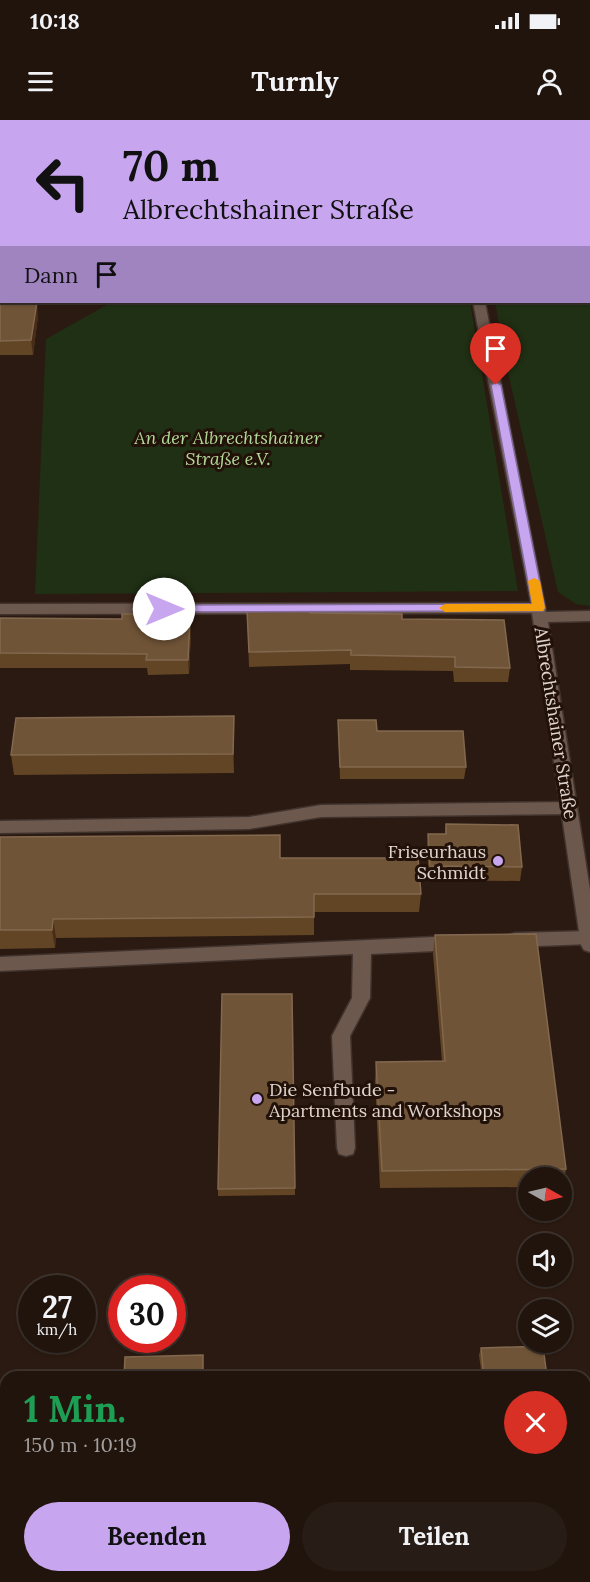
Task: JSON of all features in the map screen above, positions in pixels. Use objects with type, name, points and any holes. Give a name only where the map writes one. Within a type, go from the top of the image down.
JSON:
[{"type":"street","name":"Albrechtshainer Straße","points":[[479,303],[539,613],[590,940]]},
{"type":"street","name":"Albrechtshainer Straße","points":[[0,609],[539,613]]},
{"type":"street","points":[[539,613],[590,616]]},
{"type":"street","points":[[0,827],[249,823],[321,811],[569,808]]},
{"type":"street","points":[[494,941],[590,940]]},
{"type":"street","points":[[0,964],[470,942]]},
{"type":"street","points":[[346,1148],[341,1036],[361,998],[363,947]]},
{"type":"green space","name":"An der Albrechtshainer Straße e.V.","points":[[110,303],[470,303],[518,591],[35,594],[46,339]]},
{"type":"green space","points":[[495,303],[590,303],[590,606],[576,604],[558,592],[508,372]]},
{"type":"building","points":[[37,303],[31,340],[0,341],[0,304]]},
{"type":"building","points":[[309,607],[310,613],[402,614],[402,619],[504,620],[510,668],[455,667],[455,657],[351,655],[351,650],[249,652],[247,610]]},
{"type":"building","points":[[122,614],[156,614],[155,620],[190,619],[188,660],[146,660],[147,654],[0,653],[0,618],[122,619]]},
{"type":"building","points":[[234,716],[233,754],[11,755],[16,718]]},
{"type":"building","points":[[338,720],[376,720],[377,731],[463,731],[466,767],[340,767]]},
{"type":"building","points":[[446,824],[518,825],[522,867],[430,866],[428,834],[446,834]]},
{"type":"building","points":[[280,835],[280,858],[418,858],[421,894],[314,894],[314,917],[53,919],[52,930],[0,930],[0,837]]},
{"type":"building","points":[[536,934],[566,1167],[382,1171],[376,1062],[445,1061],[435,935]]},
{"type":"building","name":"Die Senfbude - Apartments and Workshops","points":[[222,994],[292,994],[295,1188],[218,1189]]},
{"type":"building","points":[[518,1347],[518,1353],[544,1353],[546,1371],[483,1371],[481,1348]]},
{"type":"building","points":[[203,1355],[203,1371],[124,1371],[125,1357]]},
{"type":"slow traffic","points":[[445,608],[538,608],[534,581]]},
{"type":"place","name":"Friseurhaus Schmidt","points":[[498,861]]},
{"type":"place","name":"Die Senfbude - Apartments and Workshops","points":[[257,1099]]},
{"type":"route","points":[[164,609],[538,608],[496,385]]}]
